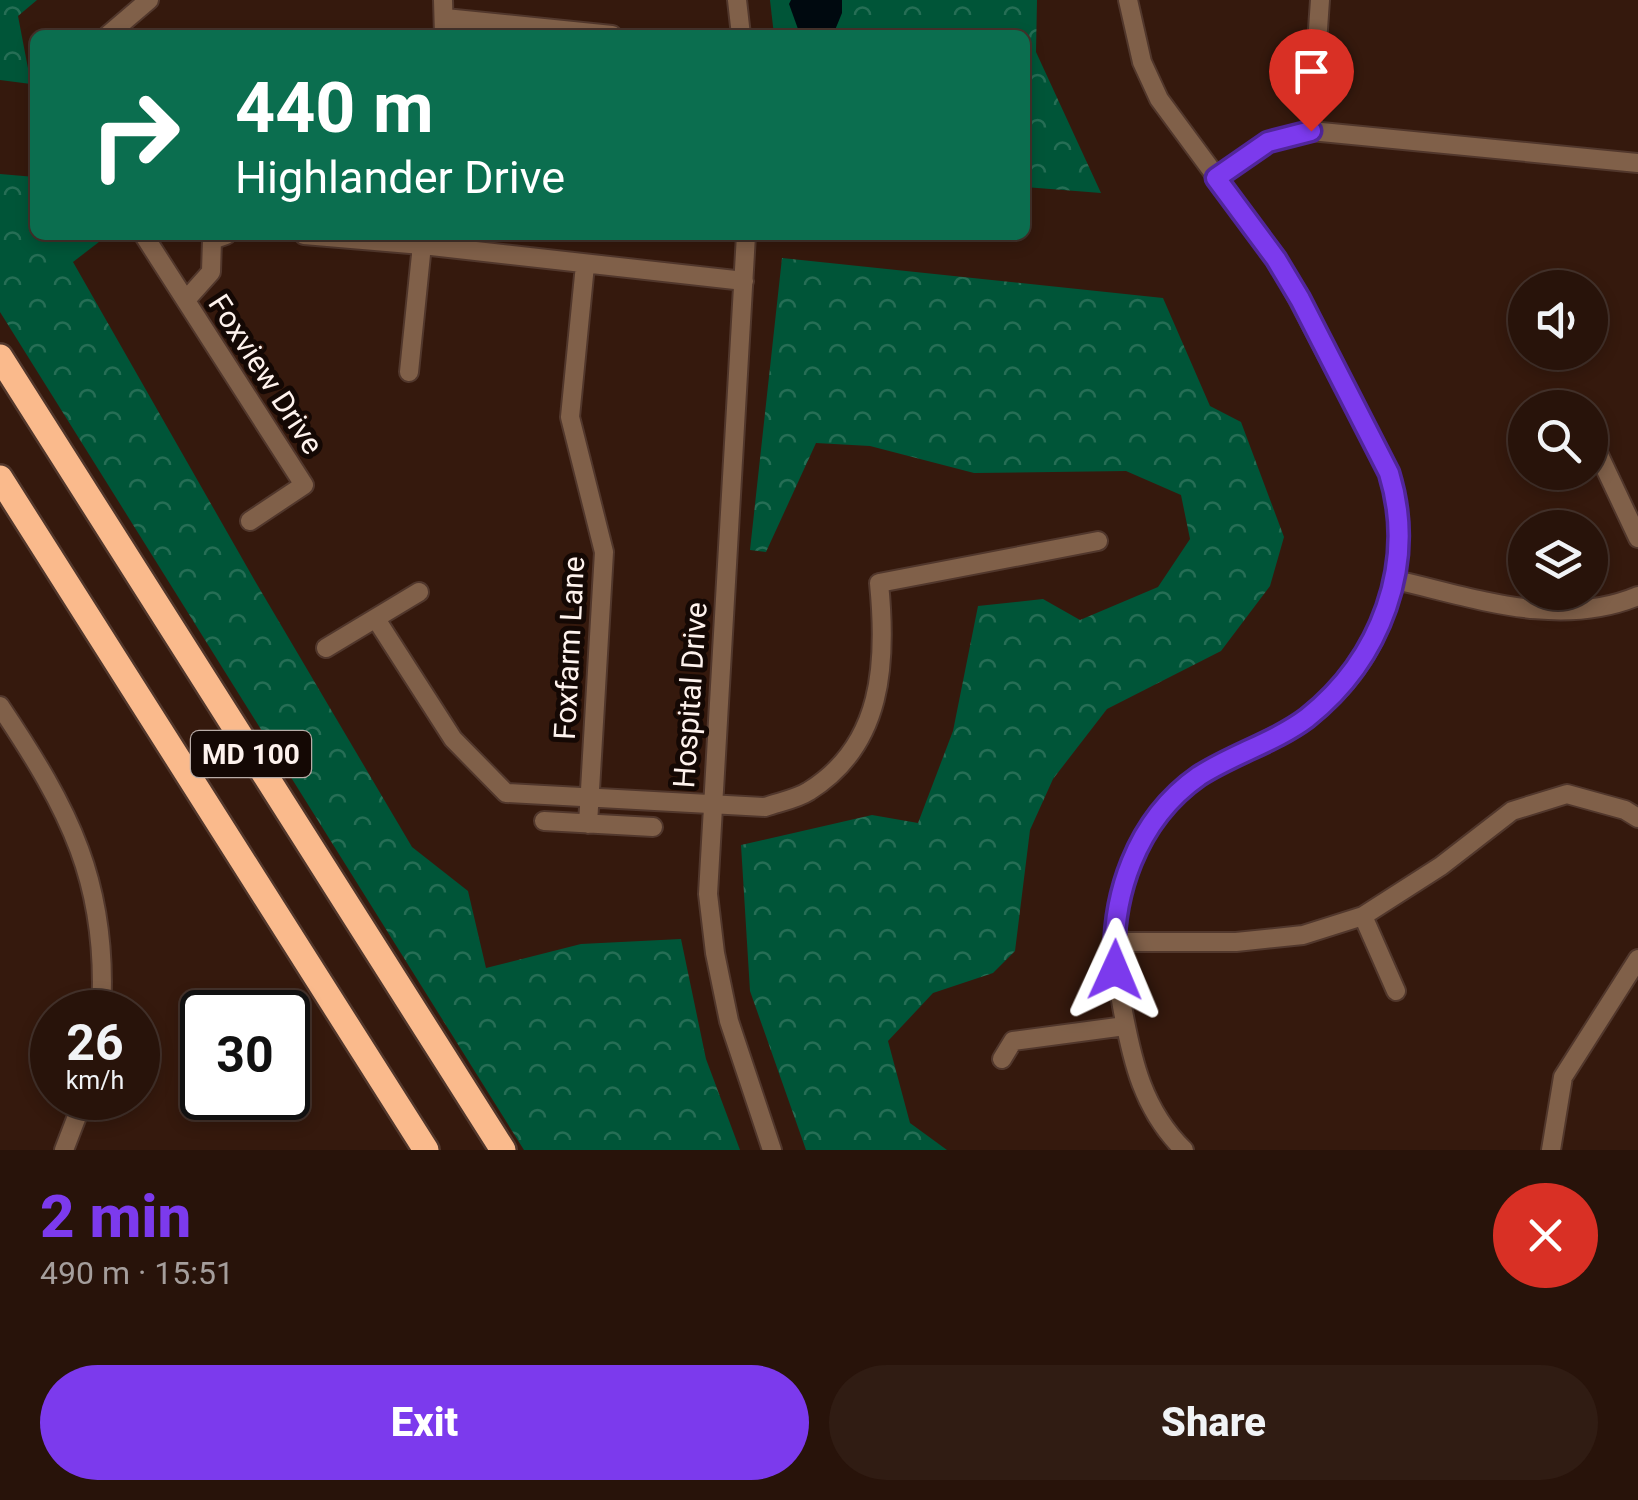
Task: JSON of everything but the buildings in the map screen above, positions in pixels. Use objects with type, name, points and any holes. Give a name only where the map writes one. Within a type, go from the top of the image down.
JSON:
[{"type":"highway","name":"MD 100","points":[[0,357],[503,1150]]},
{"type":"highway","name":"MD 100","points":[[0,478],[426,1150]]},
{"type":"street","points":[[115,30],[149,0]]},
{"type":"street","points":[[737,0],[740,30]]},
{"type":"street","points":[[1128,0],[1142,62],[1159,99],[1276,259],[1300,299],[1389,473],[1398,513],[1396,580],[1388,608],[1348,678],[1304,720],[1199,776],[1149,827],[1126,874],[1113,942],[1125,1026],[1140,1088],[1155,1118],[1184,1150]]},
{"type":"street","points":[[1311,131],[1320,0]]},
{"type":"street","points":[[444,18],[563,30]]},
{"type":"street","points":[[1216,178],[1268,142],[1311,131],[1638,163]]},
{"type":"street","name":"Foxview Drive","points":[[146,240],[304,485],[250,520]]},
{"type":"street","points":[[186,300],[211,272],[212,240]]},
{"type":"street","points":[[409,372],[423,240],[585,266],[744,281]]},
{"type":"street","name":"Hospital Drive","points":[[746,240],[710,804],[708,894],[729,1021],[772,1150]]},
{"type":"street","name":"Foxfarm Lane","points":[[585,266],[570,417],[604,552],[588,824]]},
{"type":"street","points":[[1608,474],[1638,538]]},
{"type":"street","points":[[376,619],[452,739],[506,793],[765,806],[806,794],[842,766],[870,724],[879,676],[879,584],[1098,541]]},
{"type":"street","points":[[1396,580],[1519,608],[1556,612],[1592,609],[1638,596]]},
{"type":"street","points":[[326,648],[419,592]]},
{"type":"street","points":[[0,706],[60,802],[84,859],[101,932],[101,990]]},
{"type":"street","points":[[1113,942],[1236,942],[1303,935],[1363,916],[1441,866],[1512,811],[1567,794],[1625,810],[1638,818]]},
{"type":"street","points":[[544,821],[653,827]]},
{"type":"street","points":[[1363,916],[1396,991]]},
{"type":"street","points":[[1550,1150],[1563,1077],[1638,958]]},
{"type":"street","points":[[1002,1058],[1013,1041],[1125,1026]]},
{"type":"street","points":[[64,1150],[76,1120]]},
{"type":"green space","points":[[0,0],[37,0],[18,16],[30,84],[0,80]]},
{"type":"green space","points":[[770,0],[1037,0],[1036,52],[1101,193],[1030,187],[1030,30],[773,30]]},
{"type":"green space","points":[[0,174],[30,177],[30,240],[102,240],[73,262],[412,847],[468,891],[486,968],[581,944],[681,939],[706,1059],[740,1150],[524,1150],[0,312]]},
{"type":"green space","points":[[782,258],[1163,298],[1210,406],[1241,422],[1284,537],[1270,586],[1221,651],[1107,709],[1053,779],[1030,830],[1015,951],[993,973],[933,993],[888,1041],[910,1123],[947,1150],[806,1150],[750,991],[741,845],[872,815],[918,823],[953,731],[978,606],[1043,599],[1080,620],[1158,587],[1190,539],[1181,495],[1126,471],[974,473],[870,446],[816,443],[766,552],[750,550]]},
{"type":"shaded area","points":[[791,0],[842,0],[842,13],[835,30],[799,30]]},
{"type":"route","points":[[1115,970],[1113,942],[1118,907],[1126,874],[1149,827],[1199,776],[1304,720],[1326,701],[1348,678],[1369,644],[1388,608],[1396,580],[1399,526],[1389,473],[1300,299],[1276,259],[1216,178],[1268,142],[1311,131]]}]
